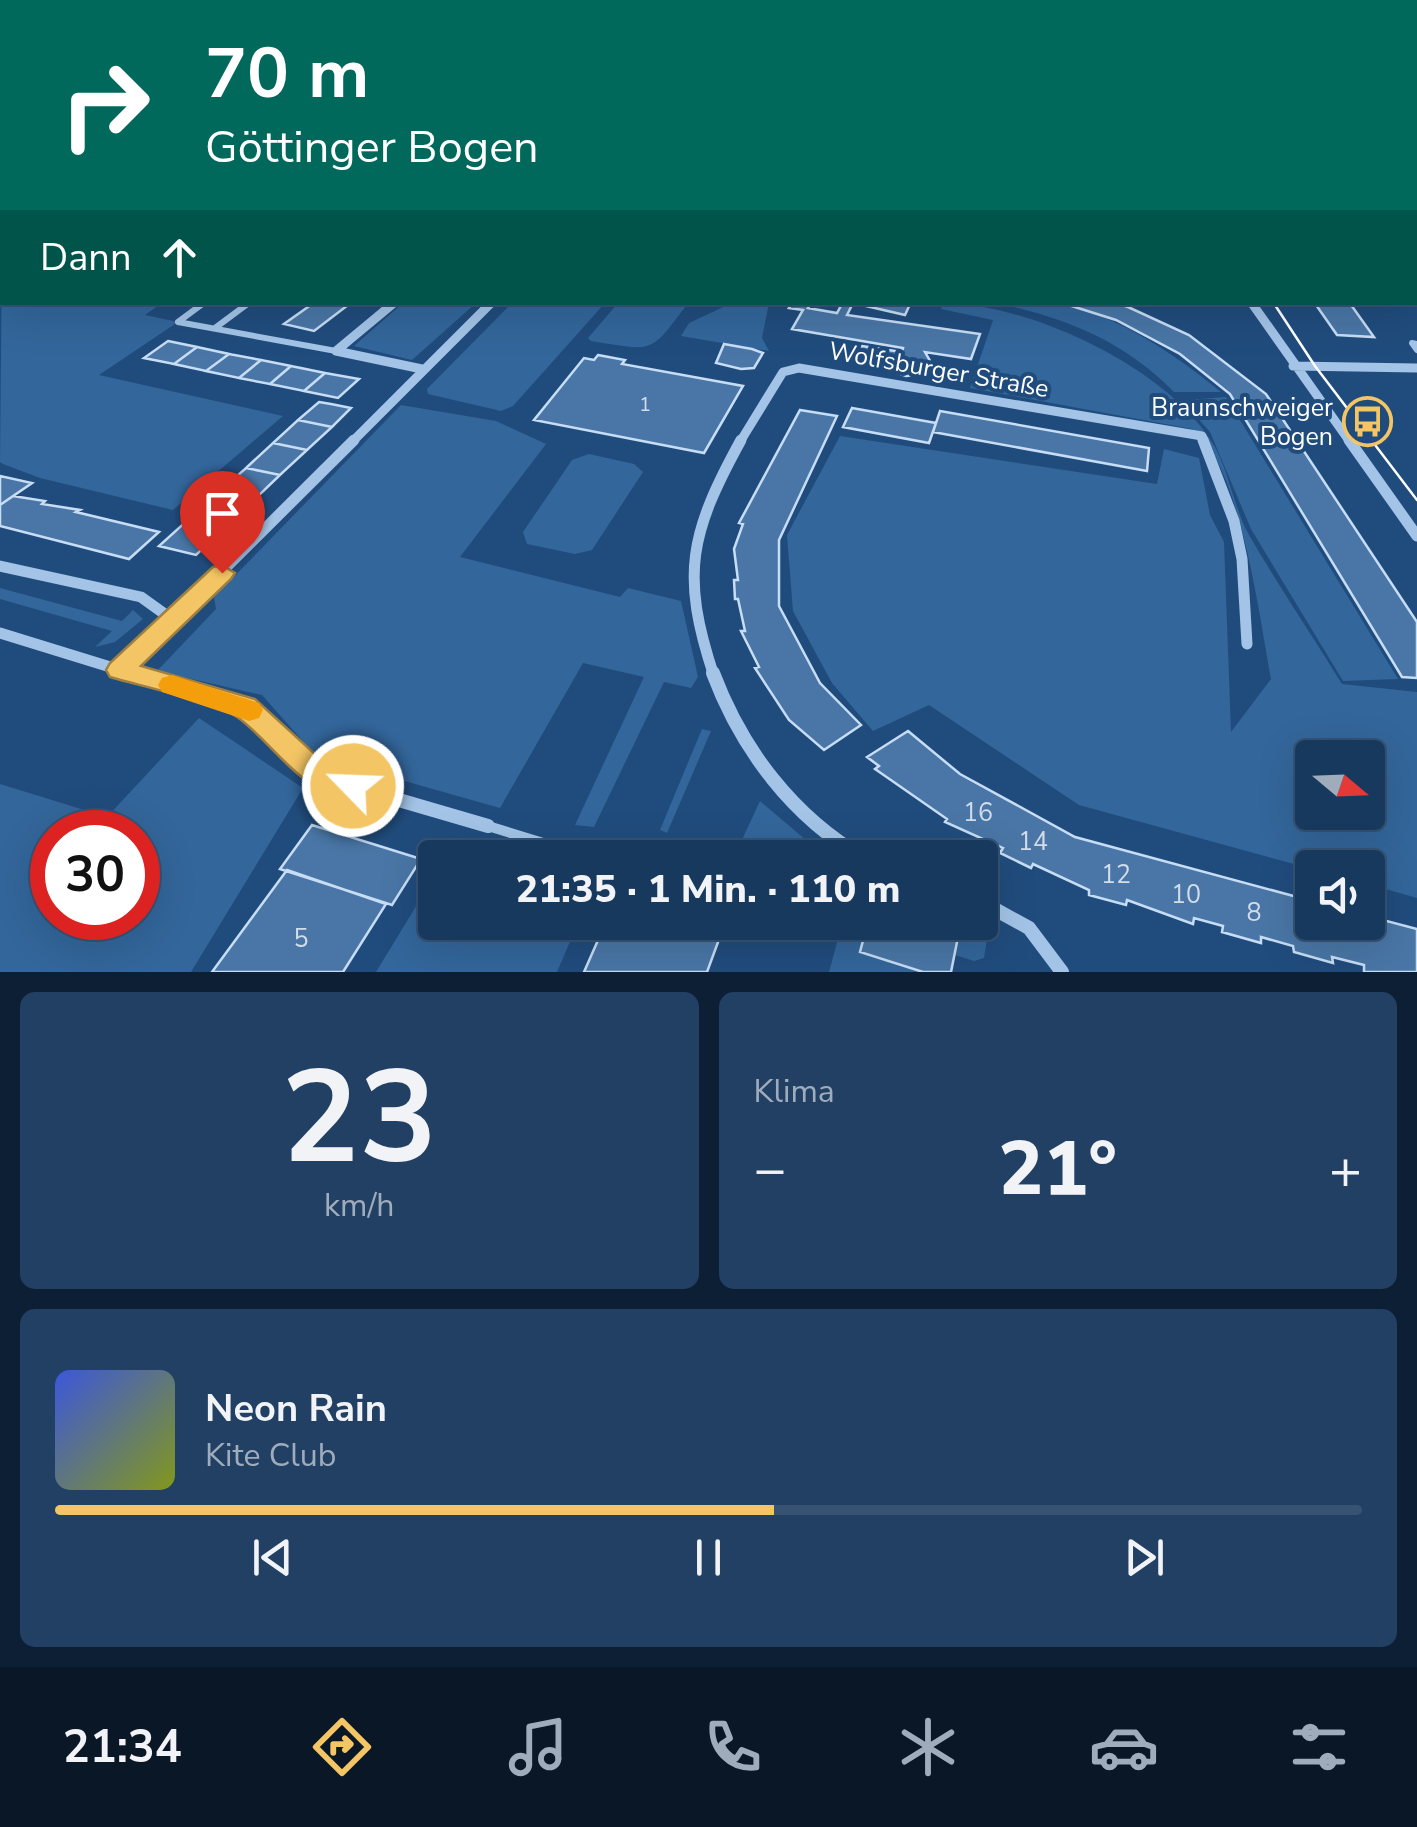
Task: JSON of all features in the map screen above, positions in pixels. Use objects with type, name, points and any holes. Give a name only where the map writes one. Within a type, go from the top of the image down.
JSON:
[{"type":"street","points":[[336,352],[391,305]]},
{"type":"street","points":[[120,670],[489,305]]},
{"type":"street","points":[[1254,305],[1293,366],[1417,536]]},
{"type":"street","points":[[336,352],[422,369]]},
{"type":"street","points":[[1293,366],[1417,368]]},
{"type":"street","name":"Wolfsburger Straße","points":[[834,840],[802,818],[772,783],[716,682],[690,597],[693,550],[706,509],[783,372],[800,368],[1202,436],[1238,540],[1247,644]]},
{"type":"street","points":[[0,566],[140,597],[173,620]]},
{"type":"street","points":[[0,633],[245,707],[320,776],[488,826]]},
{"type":"street","points":[[998,908],[1049,944],[1062,972]]},
{"type":"lane","points":[[201,305],[178,322],[336,352]]},
{"type":"lane","points":[[215,328],[246,305]]},
{"type":"lane","points":[[488,826],[534,840]]},
{"type":"shaded area","points":[[1,305],[159,305],[145,315],[178,322],[99,375],[283,416],[173,510],[40,478],[0,462]]},
{"type":"shaded area","points":[[400,305],[474,305],[412,360],[354,346]]},
{"type":"shaded area","points":[[510,305],[603,305],[513,406],[501,411],[428,394],[427,389]]},
{"type":"shaded area","points":[[616,305],[686,305],[657,341],[649,345],[628,347],[588,338]]},
{"type":"shaded area","points":[[728,305],[769,305],[762,338],[769,351],[681,336],[689,323]]},
{"type":"shaded area","points":[[942,305],[978,306],[1016,315],[1096,346],[1134,368],[1195,420],[1216,449],[1249,535],[1342,684],[1417,692],[1417,898],[1385,889],[1385,850],[1295,850],[1295,864],[1079,805],[929,705],[873,731],[832,683],[793,611],[787,535],[840,436],[1157,484],[1164,449],[1199,458],[1210,515],[1224,542],[1231,732],[1271,679],[1254,583],[1235,507],[1209,447],[1192,429],[970,388],[993,320],[941,309]]},
{"type":"shaded area","points":[[1004,305],[1064,305],[1104,317],[1165,350],[1221,392],[1174,392],[1114,345],[1046,316]]},
{"type":"shaded area","points":[[1226,397],[1398,679],[1343,681],[1251,529],[1210,432],[1184,403]]},
{"type":"shaded area","points":[[401,405],[496,421],[546,444],[460,557],[620,597],[628,588],[681,601],[698,677],[691,688],[664,682],[594,827],[575,825],[644,677],[583,663],[500,808],[316,756],[262,695],[157,671],[216,609],[214,597]]},
{"type":"shaded area","points":[[589,454],[634,464],[643,472],[592,550],[575,554],[527,544],[523,532],[572,460]]},
{"type":"shaded area","points":[[0,588],[122,621],[133,610],[143,619],[115,642],[95,647],[112,631],[0,599]]},
{"type":"shaded area","points":[[199,718],[303,788],[191,972],[0,972],[0,784],[84,810],[30,810],[30,940],[160,940],[160,810],[114,810]]},
{"type":"shaded area","points":[[702,729],[711,731],[667,833],[660,830]]},
{"type":"shaded area","points":[[760,801],[806,840],[742,840]]},
{"type":"shaded area","points":[[418,903],[418,940],[571,940],[557,972],[376,972]]},
{"type":"shaded area","points":[[838,940],[863,940],[860,952],[923,972],[829,972]]},
{"type":"shaded area","points":[[958,940],[987,940],[984,958],[974,961],[955,955]]},
{"type":"building","points":[[311,305],[348,305],[314,331],[284,324]]},
{"type":"building","points":[[810,305],[808,308],[837,313],[841,305],[852,305],[847,315],[980,334],[971,359],[925,352],[937,373],[906,376],[844,354],[862,346],[902,352],[903,348],[792,329],[803,310],[789,308]]},
{"type":"building","points":[[862,305],[910,305],[905,315]]},
{"type":"building","points":[[1068,305],[1128,307],[1189,335],[1266,394],[1417,622],[1417,678],[1402,677],[1230,394],[1180,354],[1116,320]]},
{"type":"building","points":[[1316,305],[1351,305],[1374,337],[1337,335]]},
{"type":"building","points":[[168,341],[197,347],[174,364],[144,358]]},
{"type":"building","points":[[724,344],[763,353],[754,368],[716,363]]},
{"type":"building","points":[[197,347],[229,354],[206,371],[174,364]]},
{"type":"building","points":[[229,354],[261,360],[239,378],[206,371]]},
{"type":"building","points":[[598,355],[625,360],[622,364],[743,386],[704,453],[534,420],[584,358],[594,360]]},
{"type":"building","points":[[261,360],[291,366],[270,384],[239,378]]},
{"type":"building","points":[[291,366],[325,373],[304,391],[270,384]]},
{"type":"building","points":[[325,373],[359,379],[338,398],[304,391]]},
{"type":"building","points":[[319,402],[351,408],[332,427],[298,420]]},
{"type":"building","points":[[852,408],[936,423],[929,443],[843,427]]},
{"type":"building","points":[[800,410],[837,416],[779,540],[779,606],[820,683],[861,725],[824,750],[789,720],[755,668],[759,667],[741,631],[745,631],[735,599],[734,580],[738,580],[734,549],[743,524],[739,523]]},
{"type":"building","points":[[940,411],[1149,448],[1147,471],[933,432]]},
{"type":"building","points":[[298,420],[332,427],[307,450],[273,443]]},
{"type":"building","points":[[273,443],[307,450],[280,475],[246,468]]},
{"type":"building","points":[[246,468],[280,475],[254,500],[219,492]]},
{"type":"building","points":[[0,476],[32,483],[0,505]]},
{"type":"building","points":[[219,492],[254,500],[227,526],[191,517]]},
{"type":"building","points":[[13,496],[159,532],[129,559],[0,526],[0,505]]},
{"type":"building","points":[[191,517],[227,526],[196,555],[159,546]]},
{"type":"building","points":[[908,731],[960,774],[1075,837],[1295,896],[1295,940],[1385,940],[1385,921],[1417,929],[1417,972],[1364,972],[1364,965],[1332,957],[1333,963],[1261,937],[1261,943],[1222,932],[1223,926],[1194,918],[1193,924],[1127,900],[1126,905],[1089,895],[1089,890],[1000,853],[1003,848],[998,846],[998,840],[985,840],[945,822],[947,819],[875,769],[879,766],[867,757]]},
{"type":"building","points":[[312,825],[418,858],[392,905],[280,869]]},
{"type":"building","points":[[287,870],[386,904],[343,972],[212,972]]},
{"type":"building","points":[[598,940],[719,940],[707,972],[584,972]]},
{"type":"building","points":[[863,940],[957,940],[951,972],[923,972],[860,952]]},
{"type":"tram line","points":[[1275,305],[1315,366],[1417,500]]},
{"type":"slow traffic","points":[[172,685],[249,710]]},
{"type":"place","name":"Braunschweiger Bogen","points":[[1368,421]]},
{"type":"route","points":[[222,573],[120,670],[245,707],[320,776],[353,786]]}]
